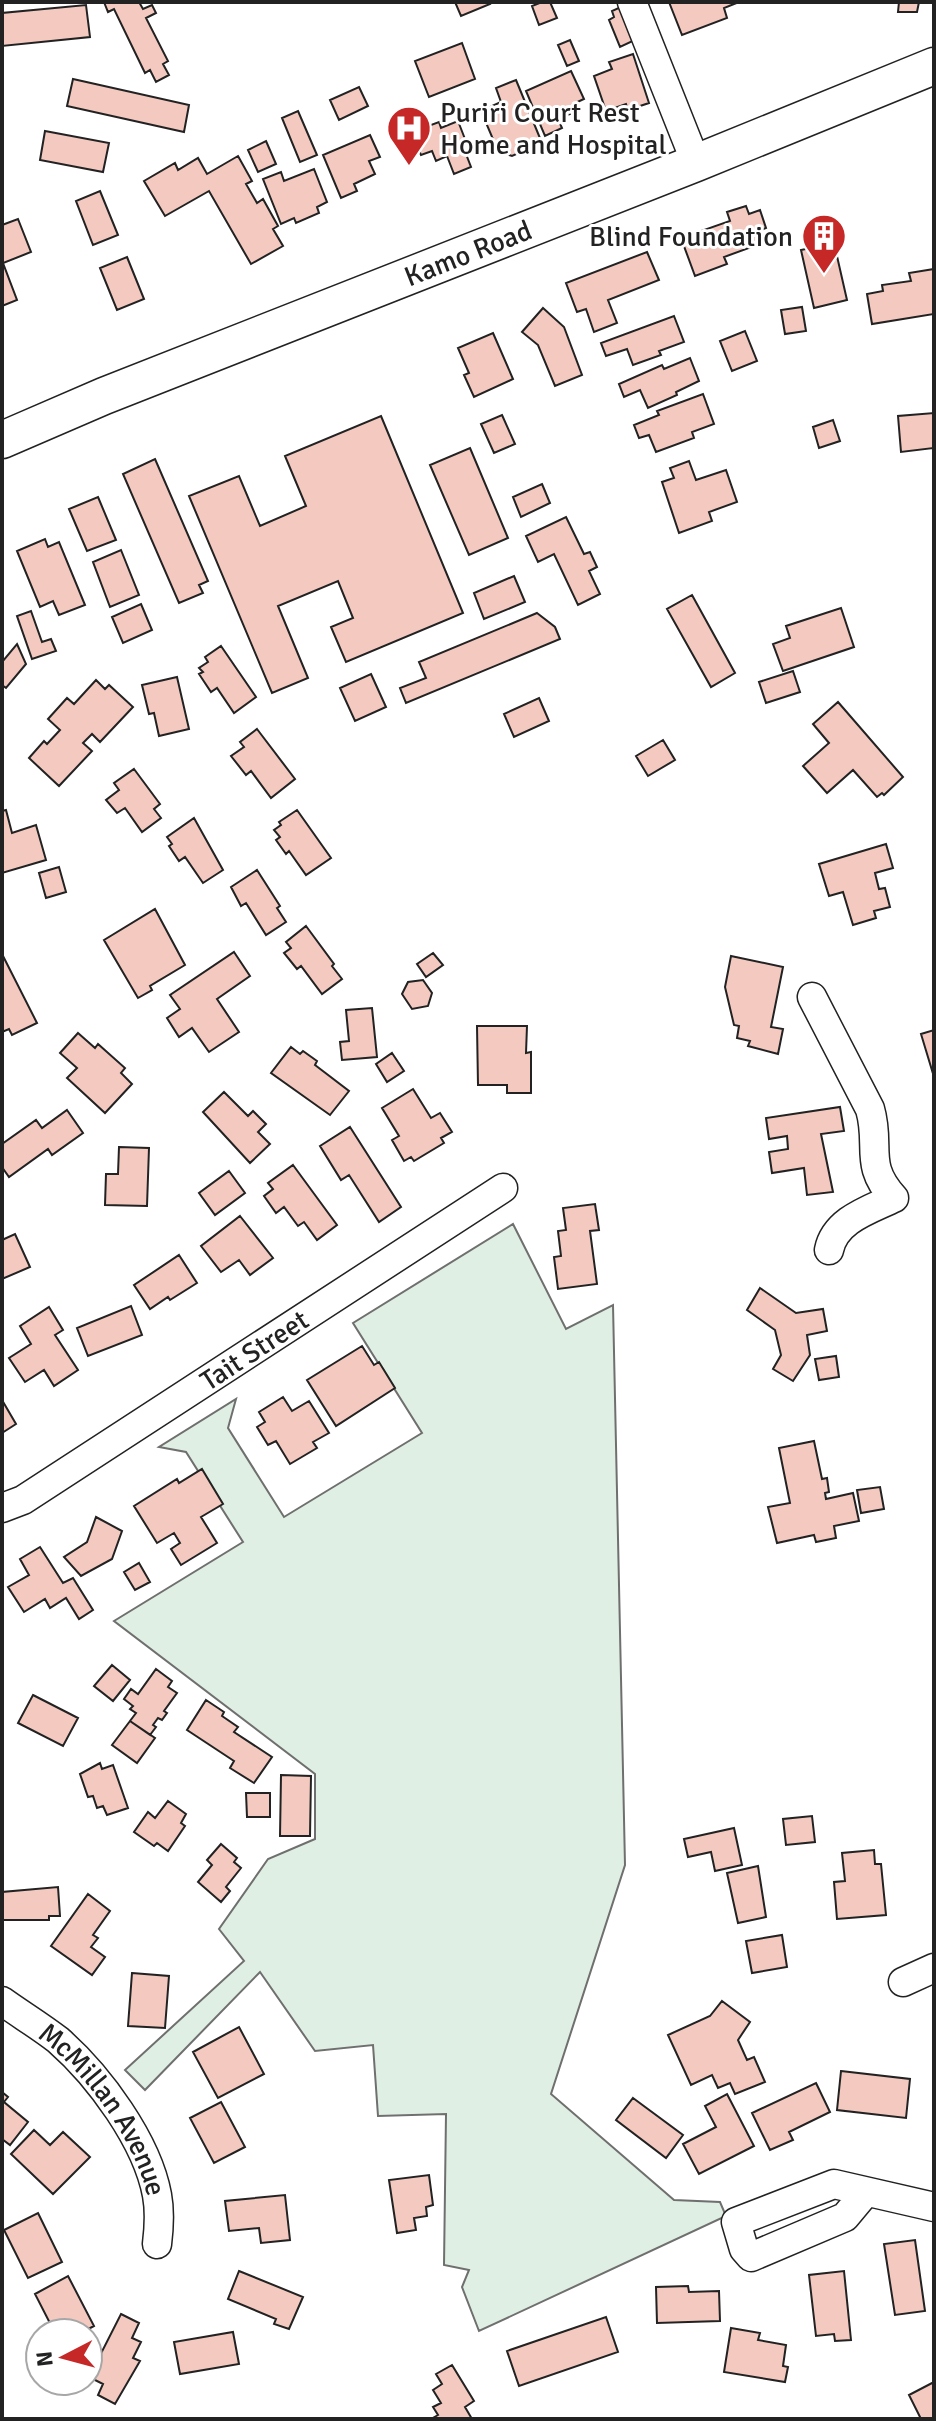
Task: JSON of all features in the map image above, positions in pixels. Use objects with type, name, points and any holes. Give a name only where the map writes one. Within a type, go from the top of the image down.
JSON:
[{"type":"main road","name":"Kamo Road","points":[[2,440],[134,384],[934,66]]},
{"type":"street","points":[[632,2],[696,163]]},
{"type":"street","points":[[812,997],[870,1109],[874,1124],[873,1158],[882,1185],[894,1198],[840,1227],[831,1238],[829,1250]]},
{"type":"street","name":"Tait Street","points":[[2,1508],[23,1500],[503,1188]]},
{"type":"street","points":[[903,1982],[934,1968]]},
{"type":"street","name":"McMillan Avenue","points":[[2,2001],[58,2040],[119,2111],[151,2171],[159,2218],[157,2244]]},
{"type":"street","points":[[865,2193],[934,2207]]},
{"type":"green space","points":[[513,1224],[566,1329],[613,1305],[625,1865],[551,2094],[674,2200],[720,2202],[726,2216],[479,2331],[462,2287],[469,2270],[444,2265],[446,2114],[378,2116],[373,2045],[315,2051],[260,1972],[145,2090],[125,2070],[244,1961],[219,1929],[268,1859],[315,1839],[315,1774],[114,1621],[243,1542],[186,1452],[159,1447],[236,1399],[228,1428],[284,1517],[422,1433],[353,1323]]},
{"type":"building","points":[[104,2],[139,2],[143,9],[152,5],[156,13],[146,18],[168,61],[163,64],[169,75],[156,82],[150,70],[145,73],[114,9],[108,12]]},
{"type":"building","points":[[455,2],[489,2],[490,4],[461,16]]},
{"type":"building","points":[[550,2],[557,18],[539,25],[532,6]]},
{"type":"building","points":[[669,2],[739,2],[724,8],[727,18],[682,35]]},
{"type":"building","points":[[899,2],[919,2],[917,12],[898,12]]},
{"type":"building","points":[[86,5],[90,37],[2,46],[2,13]]},
{"type":"building","points":[[623,6],[637,39],[620,47],[609,20],[614,17],[612,11]]},
{"type":"building","points":[[570,40],[579,61],[567,66],[558,45]]},
{"type":"building","points":[[462,43],[475,79],[429,97],[415,61]]},
{"type":"building","points":[[633,54],[649,103],[628,110],[626,104],[606,111],[594,76],[612,69],[609,62]]},
{"type":"building","points":[[571,71],[584,99],[573,104],[577,111],[558,119],[562,128],[545,136],[526,91]]},
{"type":"building","points":[[73,79],[189,105],[184,132],[67,106]]},
{"type":"building","points":[[516,80],[542,143],[512,156],[498,151],[481,111],[501,102],[496,88]]},
{"type":"building","points":[[359,87],[368,106],[339,120],[330,100]]},
{"type":"building","points":[[298,111],[317,155],[300,162],[282,118]]},
{"type":"building","points":[[458,121],[470,152],[466,154],[471,167],[454,174],[447,156],[436,161],[432,151],[421,155],[412,132],[439,122],[441,128]]},
{"type":"building","points":[[45,131],[109,143],[103,172],[40,160]]},
{"type":"building","points":[[370,135],[380,157],[369,161],[375,174],[354,184],[357,191],[341,198],[323,155]]},
{"type":"building","points":[[266,141],[276,164],[258,172],[248,150]]},
{"type":"building","points":[[238,156],[252,181],[246,184],[257,203],[263,199],[278,226],[273,229],[283,246],[251,264],[209,191],[165,216],[144,181],[175,163],[178,170],[198,158],[207,174]]},
{"type":"building","points":[[314,169],[327,202],[317,207],[319,213],[296,223],[294,218],[281,224],[263,179],[281,172],[284,181]]},
{"type":"building","points":[[100,191],[118,235],[93,245],[76,201]]},
{"type":"building","points":[[746,206],[749,214],[760,210],[766,228],[756,232],[760,244],[724,257],[727,264],[695,276],[681,238],[730,221],[727,212]]},
{"type":"building","points":[[18,219],[31,252],[3,263],[17,300],[2,306],[2,225]]},
{"type":"building","name":"Blind Foundation","points":[[834,243],[847,300],[814,308],[801,250]]},
{"type":"building","points":[[647,252],[659,280],[608,300],[617,323],[594,332],[586,309],[577,312],[566,283]]},
{"type":"building","points":[[127,257],[144,299],[117,310],[100,268]]},
{"type":"building","points":[[934,269],[934,314],[872,324],[867,294],[883,291],[882,285],[911,281],[909,273]]},
{"type":"building","points":[[802,307],[806,331],[785,334],[781,310]]},
{"type":"building","points":[[543,308],[564,327],[582,375],[555,386],[538,345],[522,332]]},
{"type":"building","points":[[674,316],[684,342],[633,365],[627,349],[606,356],[601,343]]},
{"type":"building","points":[[745,331],[757,361],[732,371],[720,341]]},
{"type":"building","points":[[493,333],[513,379],[474,397],[464,375],[469,373],[458,348]]},
{"type":"building","points":[[690,358],[699,381],[676,392],[677,395],[648,408],[640,390],[624,397],[619,384],[662,365],[664,369]]},
{"type":"building","points":[[703,394],[714,424],[692,432],[694,438],[656,452],[649,435],[639,438],[634,425],[659,415],[657,411]]},
{"type":"building","points":[[934,413],[934,457],[933,448],[901,452],[898,416]]},
{"type":"building","points":[[502,415],[515,444],[494,453],[481,424]]},
{"type":"building","points":[[381,416],[463,613],[346,662],[331,627],[353,618],[338,581],[278,606],[308,678],[272,693],[189,496],[239,476],[260,526],[306,506],[285,456]]},
{"type":"building","points":[[833,420],[840,441],[819,448],[813,427]]},
{"type":"building","points":[[470,448],[508,538],[469,555],[430,465]]},
{"type":"building","points":[[155,459],[208,581],[199,585],[203,593],[179,603],[123,474]]},
{"type":"building","points":[[689,461],[696,480],[726,470],[737,502],[709,512],[712,521],[679,533],[662,482],[674,478],[670,468]]},
{"type":"building","points":[[542,484],[550,503],[521,517],[513,497]]},
{"type":"building","points":[[98,497],[116,540],[87,551],[69,509]]},
{"type":"building","points":[[566,517],[584,554],[590,552],[597,567],[589,571],[600,594],[578,605],[554,554],[538,562],[526,536]]},
{"type":"building","points":[[45,539],[48,547],[59,542],[85,605],[59,615],[53,601],[40,607],[17,551]]},
{"type":"building","points":[[121,550],[139,595],[110,607],[93,562]]},
{"type":"building","points":[[514,576],[525,602],[484,619],[474,593]]},
{"type":"building","points":[[692,595],[735,673],[711,687],[667,609]]},
{"type":"building","points":[[141,604],[152,630],[123,643],[112,617]]},
{"type":"building","points":[[841,608],[854,647],[783,671],[773,644],[790,638],[786,626]]},
{"type":"building","points":[[31,611],[42,642],[51,639],[56,651],[32,659],[17,616]]},
{"type":"building","points":[[537,613],[555,627],[560,639],[406,703],[400,688],[426,678],[419,662]]},
{"type":"building","points":[[17,644],[26,664],[6,688],[2,685],[2,662]]},
{"type":"building","points":[[221,646],[256,697],[234,713],[217,688],[211,692],[199,674],[203,672],[199,668],[208,662],[205,657]]},
{"type":"building","points":[[793,671],[800,692],[766,703],[759,682]]},
{"type":"building","points":[[371,674],[386,707],[355,721],[340,688]]},
{"type":"building","points":[[177,677],[189,729],[159,736],[154,713],[149,714],[142,685]]},
{"type":"building","points":[[96,680],[105,689],[109,685],[133,707],[100,742],[92,734],[83,743],[92,751],[59,786],[29,758],[44,741],[47,744],[60,730],[48,719],[67,698],[74,704]]},
{"type":"building","points":[[539,698],[549,721],[514,737],[504,714]]},
{"type":"building","points":[[838,702],[903,777],[884,795],[882,793],[877,797],[853,770],[827,793],[803,766],[829,743],[813,724]]},
{"type":"building","points":[[257,729],[295,779],[271,798],[251,771],[246,775],[231,756],[244,747],[240,742]]},
{"type":"building","points":[[663,740],[675,760],[648,776],[636,756]]},
{"type":"building","points":[[134,769],[160,804],[154,809],[161,818],[142,832],[125,808],[117,813],[106,800],[119,790],[114,783]]},
{"type":"building","points":[[6,810],[12,833],[36,825],[46,860],[2,873],[2,811]]},
{"type":"building","points":[[297,810],[331,858],[306,875],[289,851],[286,854],[276,840],[280,837],[274,830],[281,825],[279,822]]},
{"type":"building","points":[[194,818],[223,870],[203,883],[185,857],[179,861],[167,837]]},
{"type":"building","points":[[886,844],[893,868],[875,873],[879,889],[885,888],[890,907],[874,911],[876,918],[853,925],[843,892],[829,896],[819,864]]},
{"type":"building","points":[[59,867],[66,892],[46,898],[39,873]]},
{"type":"building","points":[[257,870],[280,906],[277,908],[286,922],[266,935],[246,903],[241,906],[231,887]]},
{"type":"building","points":[[155,909],[185,965],[150,986],[152,990],[138,998],[104,940]]},
{"type":"building","points":[[306,926],[342,979],[322,994],[301,966],[297,969],[284,953],[291,948],[286,942]]},
{"type":"building","points":[[234,952],[250,976],[217,999],[239,1032],[209,1052],[192,1028],[179,1037],[167,1018],[180,1009],[170,995]]},
{"type":"building","points":[[433,953],[443,965],[426,977],[417,964]]},
{"type":"building","points":[[2,954],[37,1023],[12,1035],[9,1029],[2,1032]]},
{"type":"building","points":[[731,956],[783,967],[771,1027],[783,1029],[778,1054],[748,1046],[750,1041],[737,1038],[739,1026],[734,1025],[725,987]]},
{"type":"building","points":[[423,980],[432,993],[428,1006],[412,1009],[402,994],[408,982]]},
{"type":"building","points":[[372,1008],[377,1057],[342,1060],[340,1042],[349,1041],[346,1010]]},
{"type":"building","points":[[477,1026],[527,1026],[526,1053],[531,1052],[531,1093],[507,1093],[507,1085],[478,1085]]},
{"type":"building","points":[[934,1030],[934,1077],[921,1034]]},
{"type":"building","points":[[78,1033],[95,1048],[98,1044],[125,1068],[121,1073],[132,1084],[105,1113],[67,1078],[77,1068],[60,1053]]},
{"type":"building","points":[[291,1047],[317,1061],[315,1065],[349,1091],[330,1115],[271,1073]]},
{"type":"building","points":[[392,1053],[404,1071],[387,1082],[376,1064]]},
{"type":"building","points":[[413,1089],[431,1118],[440,1113],[452,1132],[441,1138],[444,1143],[414,1161],[411,1157],[404,1161],[392,1140],[399,1136],[382,1108]]},
{"type":"building","points":[[224,1092],[248,1116],[253,1111],[266,1124],[258,1132],[270,1144],[250,1163],[203,1112]]},
{"type":"building","points":[[840,1107],[844,1131],[821,1134],[833,1192],[807,1195],[804,1168],[772,1173],[769,1152],[788,1149],[787,1136],[769,1139],[766,1118]]},
{"type":"building","points":[[67,1110],[83,1133],[52,1155],[48,1149],[9,1177],[4,1170],[2,1172],[2,1144],[36,1120],[42,1128]]},
{"type":"building","points":[[350,1127],[401,1207],[379,1222],[349,1175],[341,1180],[320,1146]]},
{"type":"building","points":[[119,1147],[149,1148],[147,1206],[105,1205],[106,1174],[118,1174]]},
{"type":"building","points":[[293,1165],[337,1225],[317,1240],[304,1222],[298,1226],[284,1207],[276,1213],[264,1196],[273,1189],[268,1183]]},
{"type":"building","points":[[229,1171],[245,1193],[215,1215],[199,1193]]},
{"type":"building","points":[[595,1204],[599,1230],[590,1231],[597,1284],[558,1289],[554,1257],[561,1256],[558,1231],[566,1230],[563,1208]]},
{"type":"building","points":[[240,1216],[273,1258],[250,1275],[239,1260],[221,1272],[201,1246]]},
{"type":"building","points":[[15,1234],[30,1267],[2,1279],[2,1240]]},
{"type":"building","points":[[179,1255],[197,1283],[150,1309],[134,1285]]},
{"type":"building","points":[[760,1288],[796,1313],[823,1309],[827,1331],[807,1335],[810,1355],[793,1381],[773,1369],[781,1355],[775,1330],[747,1310]]},
{"type":"building","points":[[131,1306],[142,1335],[88,1356],[77,1328]]},
{"type":"building","points":[[49,1307],[63,1330],[55,1335],[78,1370],[54,1386],[44,1370],[25,1382],[9,1358],[31,1344],[20,1326]]},
{"type":"building","points":[[362,1346],[374,1365],[379,1362],[395,1388],[336,1426],[307,1380]]},
{"type":"building","points":[[836,1356],[839,1377],[819,1380],[815,1359]]},
{"type":"building","points":[[283,1397],[292,1411],[309,1401],[329,1433],[313,1442],[317,1448],[290,1464],[276,1441],[268,1445],[257,1427],[265,1422],[259,1412]]},
{"type":"building","points":[[2,1400],[16,1424],[2,1433]]},
{"type":"building","points":[[814,1441],[822,1479],[827,1478],[829,1492],[825,1493],[826,1499],[853,1493],[859,1521],[834,1526],[836,1538],[816,1542],[814,1535],[777,1543],[768,1507],[790,1503],[779,1448]]},
{"type":"building","points":[[202,1469],[223,1504],[201,1517],[217,1543],[181,1565],[171,1549],[180,1543],[174,1533],[157,1543],[134,1506],[177,1479],[179,1483]]},
{"type":"building","points":[[880,1487],[884,1509],[861,1513],[857,1490]]},
{"type":"building","points":[[96,1517],[122,1531],[112,1559],[81,1576],[64,1557],[87,1542]]},
{"type":"building","points":[[40,1547],[63,1583],[73,1578],[93,1610],[79,1619],[66,1598],[50,1608],[45,1599],[24,1612],[8,1587],[29,1575],[20,1559]]},
{"type":"building","points":[[139,1563],[150,1582],[135,1590],[124,1572]]},
{"type":"building","points":[[112,1665],[130,1680],[113,1701],[94,1686]]},
{"type":"building","points":[[156,1669],[172,1681],[168,1687],[177,1693],[164,1711],[167,1713],[162,1720],[158,1718],[153,1725],[156,1727],[150,1735],[130,1721],[136,1713],[124,1699],[131,1689],[138,1694]]},
{"type":"building","points":[[33,1695],[78,1718],[63,1746],[18,1723]]},
{"type":"building","points":[[206,1700],[224,1712],[222,1716],[238,1727],[234,1732],[272,1757],[254,1783],[230,1768],[234,1761],[187,1730]]},
{"type":"building","points":[[130,1721],[155,1738],[137,1763],[112,1745]]},
{"type":"building","points":[[100,1763],[102,1769],[113,1765],[128,1808],[107,1815],[103,1806],[97,1808],[93,1796],[88,1797],[80,1774]]},
{"type":"building","points":[[281,1775],[311,1776],[310,1836],[280,1836]]},
{"type":"building","points":[[246,1793],[270,1793],[270,1817],[247,1817]]},
{"type":"building","points":[[168,1801],[186,1814],[181,1823],[185,1826],[168,1851],[157,1843],[154,1846],[134,1832],[148,1812],[155,1818]]},
{"type":"building","points":[[812,1816],[815,1842],[786,1845],[783,1819]]},
{"type":"building","points":[[734,1828],[742,1865],[715,1871],[711,1852],[688,1857],[684,1839]]},
{"type":"building","points":[[221,1844],[237,1858],[234,1862],[241,1868],[226,1887],[230,1891],[221,1902],[198,1882],[212,1865],[207,1860]]},
{"type":"building","points":[[874,1850],[875,1864],[881,1864],[886,1915],[837,1919],[834,1882],[845,1881],[842,1853]]},
{"type":"building","points":[[758,1866],[766,1917],[738,1923],[727,1873]]},
{"type":"building","points":[[58,1887],[60,1916],[49,1916],[49,1920],[2,1920],[2,1892]]},
{"type":"building","points":[[88,1894],[110,1911],[93,1935],[98,1938],[91,1947],[105,1957],[92,1975],[51,1946]]},
{"type":"building","points":[[782,1935],[787,1967],[752,1973],[746,1941]]},
{"type":"building","points":[[132,1973],[169,1976],[165,2028],[128,2026]]},
{"type":"building","points":[[722,2001],[750,2022],[738,2040],[747,2060],[754,2057],[765,2082],[735,2094],[730,2083],[718,2088],[712,2075],[691,2085],[668,2035],[710,2016]]},
{"type":"building","points":[[239,2027],[264,2074],[218,2098],[193,2052]]},
{"type":"building","points":[[841,2071],[910,2079],[906,2118],[837,2110]]},
{"type":"building","points":[[816,2083],[830,2112],[789,2132],[793,2140],[770,2150],[752,2113]]},
{"type":"building","points":[[2,2092],[8,2097],[4,2102],[28,2122],[10,2145],[2,2139]]},
{"type":"building","points":[[727,2094],[754,2146],[699,2174],[683,2144],[716,2127],[705,2106]]},
{"type":"building","points":[[633,2098],[683,2135],[666,2158],[616,2120]]},
{"type":"building","points":[[221,2102],[245,2147],[214,2163],[190,2118]]},
{"type":"building","points":[[34,2130],[50,2145],[63,2132],[90,2157],[53,2194],[11,2154]]},
{"type":"building","points":[[429,2175],[433,2205],[426,2207],[427,2216],[414,2218],[416,2230],[397,2233],[389,2180]]},
{"type":"building","points":[[285,2195],[290,2240],[261,2243],[259,2228],[229,2231],[225,2201]]},
{"type":"building","points":[[38,2213],[62,2262],[28,2278],[4,2230]]},
{"type":"building","points":[[915,2240],[925,2311],[895,2315],[884,2244]]},
{"type":"building","points":[[239,2271],[303,2297],[289,2329],[274,2324],[276,2319],[228,2299]]},
{"type":"building","points":[[844,2271],[851,2340],[835,2341],[834,2334],[816,2336],[809,2275]]},
{"type":"building","points":[[68,2276],[89,2317],[47,2317],[35,2294]]},
{"type":"building","points":[[688,2286],[689,2292],[719,2291],[720,2321],[657,2323],[656,2287]]},
{"type":"building","points":[[121,2314],[139,2323],[132,2338],[141,2342],[133,2358],[140,2361],[115,2404],[102,2397],[104,2347]]},
{"type":"building","points":[[606,2317],[618,2352],[519,2386],[507,2351]]},
{"type":"building","points":[[731,2328],[760,2333],[758,2340],[786,2345],[783,2366],[788,2367],[785,2382],[724,2372]]},
{"type":"building","points":[[233,2332],[239,2364],[180,2374],[174,2342]]},
{"type":"building","points":[[452,2365],[474,2401],[465,2407],[472,2419],[431,2419],[438,2415],[433,2407],[441,2403],[433,2390],[442,2384],[436,2374]]},
{"type":"building","points":[[934,2382],[934,2419],[921,2419],[909,2395]]},
{"type":"place","name":"Puriri Court Rest Home and Hospital","points":[[409,167]]},
{"type":"place","name":"Blind Foundation","points":[[824,275]]}]
